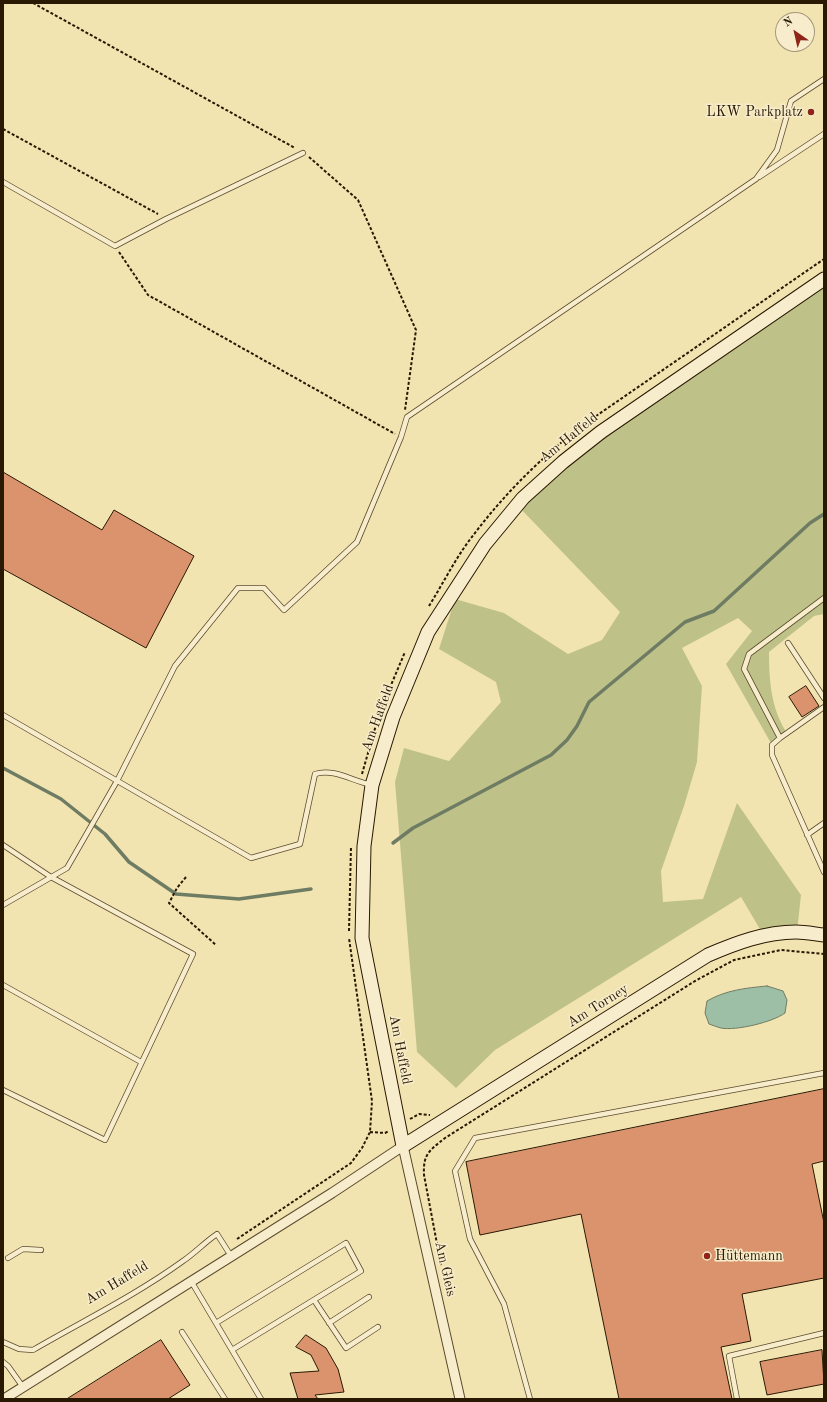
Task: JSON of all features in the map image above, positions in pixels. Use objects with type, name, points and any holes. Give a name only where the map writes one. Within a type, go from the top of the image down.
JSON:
[{"type":"street","name":"Am Haffeld","points":[[403,1146],[362,938],[364,846],[372,785],[394,717],[428,632],[485,544],[523,498],[563,462],[601,432],[824,279]]},
{"type":"street","name":"Am Torney","points":[[403,1146],[708,955],[737,942],[764,936],[797,932],[824,935]]},
{"type":"street","points":[[4,1399],[332,1193],[403,1146]]},
{"type":"street","name":"Am Gleis","points":[[403,1146],[460,1399]]},
{"type":"lane","points":[[756,179],[777,150],[791,101],[824,79]]},
{"type":"lane","points":[[3,905],[66,868],[117,781],[175,666],[238,588],[264,588],[284,610],[357,542],[401,437],[407,417],[824,134]]},
{"type":"lane","points":[[3,182],[115,246],[166,219],[303,153]]},
{"type":"lane","points":[[780,738],[744,669],[749,654],[824,598]]},
{"type":"lane","points":[[788,643],[824,698]]},
{"type":"lane","points":[[824,707],[772,745],[772,755],[824,872]]},
{"type":"lane","points":[[3,716],[251,858],[300,844],[314,774],[330,772],[359,783],[372,785]]},
{"type":"lane","points":[[807,835],[824,823]]},
{"type":"lane","points":[[3,845],[51,877],[193,954],[104,1140],[3,1090]]},
{"type":"lane","points":[[3,985],[142,1062]]},
{"type":"lane","points":[[530,1399],[504,1304],[470,1239],[455,1171],[475,1138],[824,1073]]},
{"type":"lane","name":"Am Haffeld","points":[[3,1342],[19,1349],[33,1350],[139,1290],[184,1260],[202,1244],[217,1234],[231,1256]]},
{"type":"lane","points":[[216,1323],[346,1244],[361,1271],[232,1350]]},
{"type":"lane","points":[[8,1258],[23,1248],[41,1250]]},
{"type":"lane","points":[[191,1281],[261,1399]]},
{"type":"lane","points":[[329,1323],[369,1297]]},
{"type":"lane","points":[[314,1300],[346,1348],[378,1327]]},
{"type":"lane","points":[[182,1332],[225,1399]]},
{"type":"lane","points":[[738,1399],[729,1356],[824,1333]]},
{"type":"lane","points":[[3,1362],[8,1366],[23,1387]]},
{"type":"path","points":[[33,3],[303,153],[358,200],[416,330],[404,414]]},
{"type":"path","points":[[3,129],[166,219]]},
{"type":"path","points":[[115,246],[148,295],[401,437]]},
{"type":"path","points":[[425,613],[474,534],[516,486],[552,449],[589,420],[824,260]]},
{"type":"path","points":[[359,783],[380,711],[408,647]]},
{"type":"path","points":[[225,1247],[351,1163],[362,1148],[370,1132],[372,1101],[349,944],[351,845]]},
{"type":"path","points":[[186,878],[177,888],[169,903],[216,945]]},
{"type":"path","points":[[443,1272],[424,1175],[423,1162],[427,1153],[445,1138],[496,1105],[694,981],[734,960],[781,950],[824,954]]},
{"type":"shaded area","points":[[824,279],[824,614],[814,616],[769,652],[770,684],[774,704],[777,714],[787,733],[772,745],[726,664],[752,631],[738,618],[682,648],[702,686],[697,762],[684,806],[661,871],[663,902],[703,899],[737,803],[801,895],[797,932],[764,936],[741,897],[495,1050],[456,1088],[417,1052],[395,782],[404,748],[449,761],[501,702],[496,682],[439,649],[455,599],[504,613],[568,654],[602,640],[620,612],[517,505],[563,462]]},
{"type":"shaded area","points":[[767,986],[783,991],[787,1000],[785,1013],[772,1020],[745,1027],[728,1029],[709,1024],[705,1013],[707,1001],[729,992]]},
{"type":"building","points":[[3,472],[102,530],[114,510],[194,556],[146,648],[3,569]]},
{"type":"building","points":[[806,686],[819,706],[802,717],[789,697]]},
{"type":"building","name":"Hüttemann","points":[[824,1089],[824,1161],[812,1164],[824,1223],[824,1278],[742,1294],[751,1341],[721,1347],[732,1399],[619,1399],[581,1214],[480,1235],[466,1162]]},
{"type":"building","points":[[306,1335],[326,1348],[338,1369],[344,1392],[315,1395],[318,1399],[298,1399],[290,1373],[319,1371],[311,1355],[296,1347]]},
{"type":"building","points":[[161,1340],[190,1385],[168,1399],[67,1399]]},
{"type":"building","points":[[822,1350],[824,1384],[767,1395],[760,1362]]},
{"type":"waterway","points":[[393,843],[413,828],[551,755],[567,740],[577,726],[589,702],[685,622],[714,611],[810,523],[824,514]]},
{"type":"waterway","points":[[3,768],[61,799],[105,834],[129,862],[176,894],[239,899],[311,889]]},
{"type":"place","name":"LKW Parkplatz","points":[[811,112]]},
{"type":"place","name":"Hüttemann","points":[[707,1256]]}]
